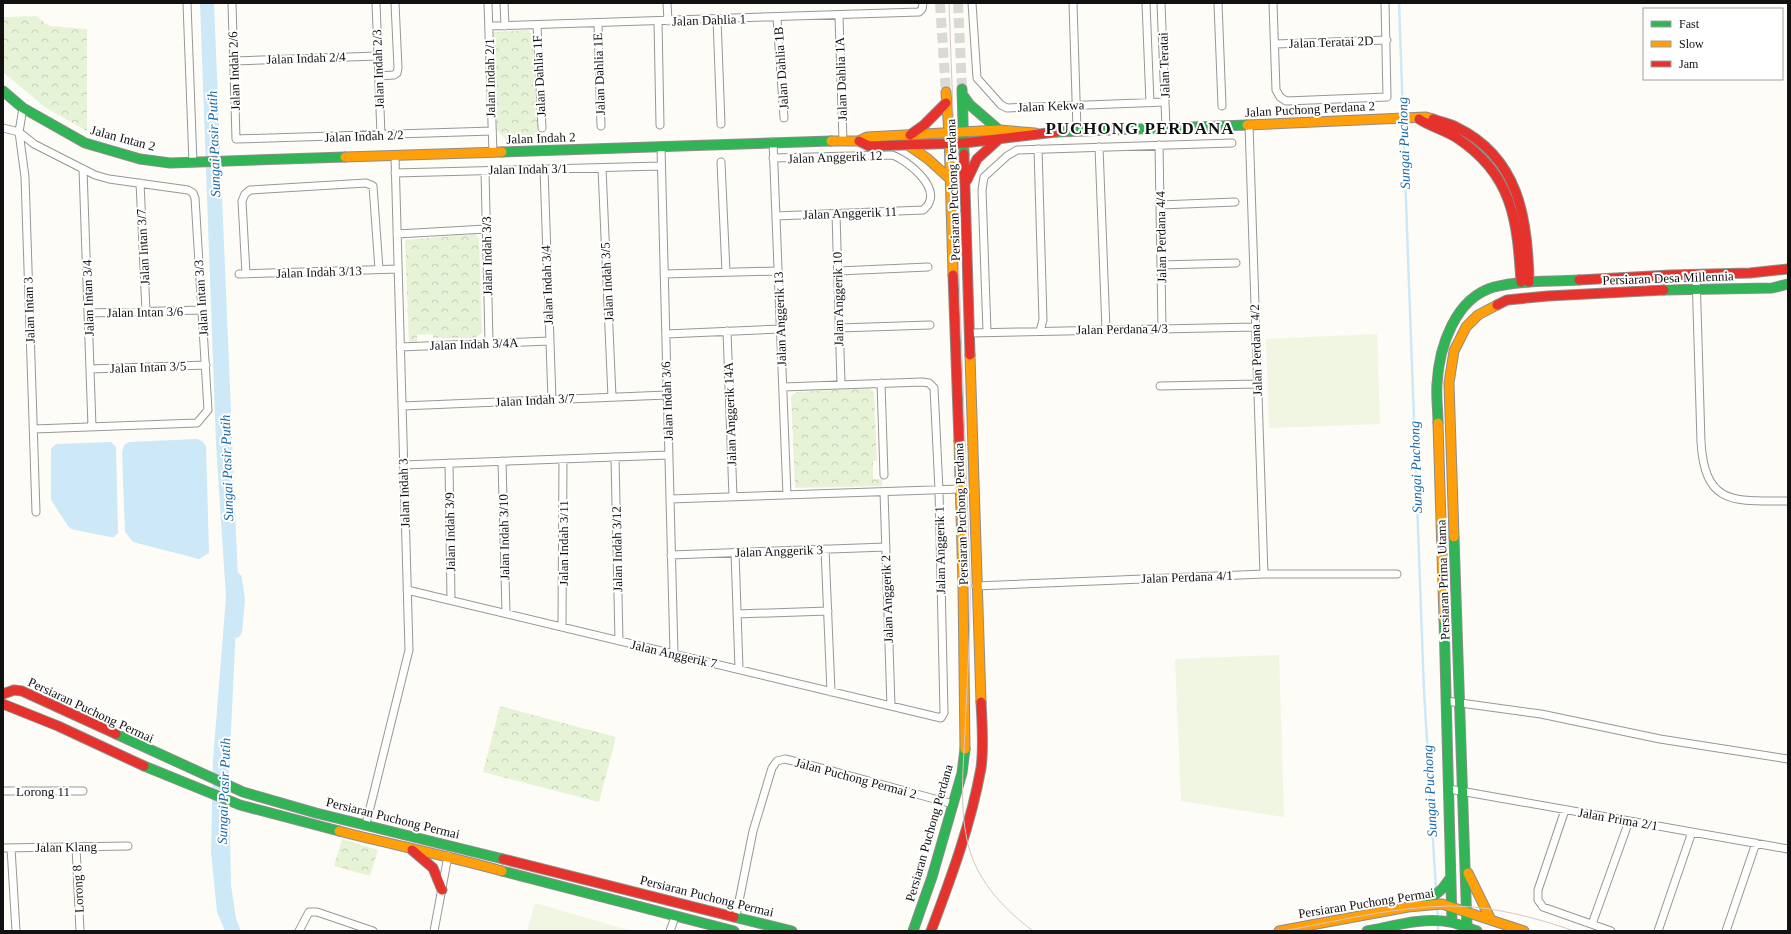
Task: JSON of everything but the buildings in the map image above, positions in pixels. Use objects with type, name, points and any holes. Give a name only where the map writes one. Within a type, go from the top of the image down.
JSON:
[{"type":"main road","name":"Jalan Intan 2","points":[[3,91],[23,108],[85,143],[140,159],[170,163],[223,162]]},
{"type":"main road","name":"Persiaran Puchong Perdana","points":[[913,931],[932,877],[962,773],[965,744],[960,489],[946,92]]},
{"type":"main road","name":"Persiaran Puchong Perdana","points":[[931,931],[955,869],[981,767],[982,732],[976,586],[966,185],[962,92],[970,105],[999,130]]},
{"type":"main road","points":[[946,103],[909,140],[950,179]]},
{"type":"main road","name":"Jalan Puchong Perdana 2","points":[[949,144],[998,140],[1035,133],[1077,130],[1415,119],[1426,117],[1462,129],[1481,142],[1497,157],[1514,186],[1521,205],[1526,226],[1526,283]]},
{"type":"main road","name":"Jalan Puchong Perdana 2","points":[[948,132],[999,130],[1035,133]]},
{"type":"main road","name":"Jalan Indah 2","points":[[909,140],[948,132]]},
{"type":"main road","name":"Jalan Indah 2","points":[[223,162],[661,148],[773,142],[859,141],[867,137],[949,144]]},
{"type":"main road","points":[[966,185],[971,169],[977,159],[998,140]]},
{"type":"main road","points":[[1500,287],[1525,264],[1549,282]]},
{"type":"main road","name":"Persiaran Desa Millennia","points":[[1526,283],[1696,274],[1764,274],[1788,269]]},
{"type":"main road","points":[[1507,300],[1526,283],[1548,296]]},
{"type":"main road","name":"Persiaran Prima Utama","points":[[1447,922],[1452,907],[1437,383],[1443,347],[1452,325],[1464,306],[1476,295],[1500,287],[1526,283]]},
{"type":"main road","name":"Persiaran Desa Millennia","points":[[1548,296],[1698,289],[1772,288],[1788,284]]},
{"type":"main road","name":"Persiaran Prima Utama","points":[[1467,927],[1449,383],[1454,351],[1466,327],[1478,315],[1507,300],[1548,296]]},
{"type":"main road","name":"Persiaran Puchong Permai","points":[[3,694],[14,690],[22,691],[243,792],[309,811],[415,836],[792,931]]},
{"type":"main road","name":"Persiaran Puchong Permai","points":[[3,704],[58,726],[146,767],[232,802],[327,828],[406,848],[448,856],[675,917],[734,931]]},
{"type":"main road","points":[[327,828],[357,829],[366,824],[382,838],[406,848],[432,868],[442,890]]},
{"type":"main road","points":[[415,836],[437,851],[448,856],[476,852]]},
{"type":"main road","points":[[1466,865],[1471,881],[1492,920]]},
{"type":"main road","points":[[1425,904],[1443,888],[1451,876]]},
{"type":"main road","name":"Persiaran Puchong Permai","points":[[1279,931],[1425,904],[1442,904],[1524,931]]},
{"type":"main road","name":"Persiaran Puchong Permai","points":[[1367,931],[1408,923],[1447,922],[1477,931]]},
{"type":"street","points":[[187,3],[193,163]]},
{"type":"street","name":"Jalan Indah 2/6","points":[[232,3],[236,139]]},
{"type":"street","name":"Jalan Indah 2/3","points":[[376,3],[381,135]]},
{"type":"street","points":[[379,76],[394,75],[397,73],[395,3]]},
{"type":"street","name":"Jalan Indah 2/1","points":[[488,3],[493,153]]},
{"type":"street","points":[[504,3],[505,26]]},
{"type":"street","points":[[667,3],[668,21]]},
{"type":"street","name":"Jalan Dahlia 1","points":[[489,26],[839,16],[919,12],[922,9],[923,3]]},
{"type":"street","name":"Jalan Kekwa","points":[[972,3],[977,78],[1001,105],[1007,108],[1165,102]]},
{"type":"street","points":[[1072,3],[1077,130]]},
{"type":"street","points":[[1146,3],[1150,103]]},
{"type":"street","name":"Jalan Teratai","points":[[1161,3],[1166,127]]},
{"type":"street","points":[[1218,3],[1222,106]]},
{"type":"street","points":[[1273,3],[1276,90],[1286,101],[1387,97],[1387,40],[1385,3]]},
{"type":"street","name":"Jalan Dahlia 1A","points":[[839,16],[843,141]]},
{"type":"street","name":"Jalan Dahlia 1B","points":[[777,18],[784,118]]},
{"type":"street","points":[[717,19],[721,124]]},
{"type":"street","points":[[658,21],[660,125]]},
{"type":"street","name":"Jalan Dahlia 1E","points":[[598,23],[601,126]]},
{"type":"street","name":"Jalan Dahlia 1F","points":[[537,25],[542,128]]},
{"type":"street","name":"Jalan Teratai 2D","points":[[1275,44],[1387,40]]},
{"type":"street","name":"Jalan Indah 2/4","points":[[234,61],[378,56]]},
{"type":"street","name":"Jalan Intan 3","points":[[23,108],[19,132],[24,169],[36,512]]},
{"type":"street","name":"Jalan Perdana 4/2","points":[[1249,125],[1264,574]]},
{"type":"street","points":[[3,128],[19,132]]},
{"type":"street","name":"Jalan Indah 2/2","points":[[236,139],[492,131]]},
{"type":"street","name":"Jalan Intan 3/3","points":[[19,132],[34,144],[83,169],[109,179],[188,190],[193,193],[196,198],[201,310],[206,365],[208,410],[197,422],[34,429]]},
{"type":"street","name":"Jalan Anggerik 13","points":[[773,142],[787,495]]},
{"type":"street","points":[[987,332],[982,190],[984,177],[1007,156],[1017,150],[1232,142]]},
{"type":"street","name":"Jalan Perdana 4/4","points":[[1159,145],[1162,329]]},
{"type":"street","points":[[1099,147],[1106,330]]},
{"type":"street","name":"Jalan Indah 3/6","points":[[661,148],[674,654]]},
{"type":"street","points":[[1038,149],[1043,320],[1040,331]]},
{"type":"street","name":"Jalan Anggerik 12","points":[[774,158],[892,155],[899,157],[922,176],[930,188],[930,202],[923,210]]},
{"type":"street","name":"Jalan Indah 3","points":[[366,824],[410,650],[403,465],[395,156]]},
{"type":"street","points":[[721,162],[726,272]]},
{"type":"street","name":"Jalan Indah 3/1","points":[[395,173],[661,166]]},
{"type":"street","name":"Jalan Indah 3/5","points":[[602,168],[612,396]]},
{"type":"street","name":"Jalan Intan 3/4","points":[[83,169],[92,427]]},
{"type":"street","name":"Jalan Indah 3/4","points":[[544,169],[552,400]]},
{"type":"street","name":"Jalan Indah 3/3","points":[[485,170],[489,342]]},
{"type":"street","name":"Jalan Indah 3/13","points":[[379,270],[373,186],[366,183],[250,190],[245,194],[242,201],[243,274],[379,270],[398,269]]},
{"type":"street","name":"Jalan Intan 3/7","points":[[140,184],[146,311]]},
{"type":"street","points":[[1160,204],[1235,202]]},
{"type":"street","name":"Jalan Anggerik 11","points":[[776,216],[923,210]]},
{"type":"street","name":"Jalan Anggerik 10","points":[[836,214],[841,384]]},
{"type":"street","points":[[397,234],[486,229]]},
{"type":"street","points":[[1161,265],[1236,263]]},
{"type":"street","points":[[838,271],[928,267]]},
{"type":"street","points":[[664,274],[778,270]]},
{"type":"street","points":[[1696,274],[1698,289],[1701,442],[1703,467],[1707,478],[1720,492],[1736,500],[1788,501]]},
{"type":"street","name":"Jalan Intan 3/6","points":[[88,313],[201,310]]},
{"type":"street","points":[[839,328],[930,325]]},
{"type":"street","name":"Jalan Perdana 4/3","points":[[970,333],[1256,327]]},
{"type":"street","points":[[666,334],[780,329]]},
{"type":"street","name":"Jalan Anggerik 14A","points":[[727,331],[733,497]]},
{"type":"street","name":"Jalan Indah 3/4A","points":[[400,347],[489,342],[549,341]]},
{"type":"street","name":"Jalan Intan 3/5","points":[[90,369],[206,365]]},
{"type":"street","points":[[783,387],[881,383],[884,475]]},
{"type":"street","name":"Jalan Anggerik 1","points":[[881,383],[929,383],[934,388],[939,490],[944,713],[941,718]]},
{"type":"street","points":[[1160,386],[1258,384]]},
{"type":"street","name":"Jalan Indah 3/7","points":[[402,406],[612,396],[667,395]]},
{"type":"street","points":[[403,465],[669,455]]},
{"type":"street","name":"Jalan Indah 3/12","points":[[615,457],[619,641]]},
{"type":"street","name":"Jalan Indah 3/11","points":[[562,627],[563,459]]},
{"type":"street","name":"Jalan Indah 3/10","points":[[502,461],[506,613]]},
{"type":"street","name":"Jalan Indah 3/9","points":[[449,463],[451,600]]},
{"type":"street","points":[[670,499],[960,489]]},
{"type":"street","name":"Jalan Anggerik 2","points":[[884,492],[891,706]]},
{"type":"street","name":"Jalan Anggerik 3","points":[[671,555],[886,547]]},
{"type":"street","points":[[825,549],[830,692]]},
{"type":"street","points":[[735,552],[739,669]]},
{"type":"street","name":"Jalan Perdana 4/1","points":[[976,586],[1264,574],[1397,574]]},
{"type":"street","name":"Jalan Anggerik 7","points":[[407,590],[941,718]]},
{"type":"street","points":[[737,614],[828,611]]},
{"type":"street","points":[[1446,701],[1541,714],[1646,736],[1788,760]]},
{"type":"street","name":"Jalan Puchong Permai 2","points":[[736,916],[753,831],[772,768],[777,761],[786,759],[953,804]]},
{"type":"street","name":"Jalan Prima 2/1","points":[[1449,789],[1788,848]]},
{"type":"street","name":"Lorong 11","points":[[3,791],[83,791]]},
{"type":"street","points":[[1565,810],[1538,890],[1538,900],[1543,907],[1611,931]]},
{"type":"street","points":[[1592,924],[1629,821]]},
{"type":"street","points":[[1658,931],[1692,832]]},
{"type":"street","points":[[1726,931],[1756,843]]},
{"type":"street","name":"Jalan Klang","points":[[3,848],[128,846]]},
{"type":"street","name":"Lorong 8","points":[[76,847],[80,931]]},
{"type":"street","points":[[11,848],[16,931]]},
{"type":"street","points":[[434,931],[448,856]]},
{"type":"street","points":[[299,931],[309,912],[317,912],[373,931]]},
{"type":"street","points":[[670,931],[675,917]]},
{"type":"green space","points":[[36,16],[49,26],[87,29],[87,131],[46,108],[3,72],[3,17]]},
{"type":"green space","points":[[528,30],[532,35],[538,137],[505,139],[497,130],[494,32]]},
{"type":"green space","points":[[475,234],[479,238],[482,333],[474,338],[433,338],[433,334],[417,335],[417,344],[409,344],[405,240]]},
{"type":"green space","points":[[1377,334],[1380,424],[1269,428],[1266,339]]},
{"type":"green space","points":[[869,388],[874,393],[877,461],[873,461],[873,479],[882,479],[882,486],[795,488],[791,396],[797,392]]},
{"type":"green space","points":[[1279,655],[1284,817],[1181,801],[1175,659]]},
{"type":"green space","points":[[500,706],[616,737],[599,802],[483,772]]},
{"type":"green space","points":[[342,839],[378,850],[370,876],[334,866]]},
{"type":"green space","points":[[535,903],[632,931],[527,931]]},
{"type":"water","points":[[200,3],[214,3],[238,581],[229,774],[231,885],[236,919],[241,931],[225,931],[217,912],[211,852],[213,760],[226,597],[216,444]]},
{"type":"water","points":[[197,439],[202,441],[206,446],[209,553],[199,559],[133,542],[125,532],[122,452],[124,445],[129,442]]},
{"type":"water","points":[[111,442],[116,447],[118,533],[114,537],[110,537],[71,529],[51,500],[51,449],[56,444]]},
{"type":"waterway","name":"Sungai Puchong","points":[[1399,3],[1403,116]]},
{"type":"waterway","name":"Sungai Puchong","points":[[1403,121],[1424,691],[1436,890]]},
{"type":"waterway","name":"Sungai Pasir Putih","points":[[235,579],[238,600],[235,631]]},
{"type":"waterway","name":"Sungai Puchong","points":[[1437,907],[1438,918]]},
{"type":"waterway","name":"Sungai Puchong","points":[[1438,923],[1438,931]]},
{"type":"tunnel","points":[[940,3],[946,92]]},
{"type":"tunnel","points":[[958,3],[962,89]]},
{"type":"tram line","points":[[949,3],[970,575],[963,776],[964,820],[969,848],[979,873],[1003,905],[1033,931]]},
{"type":"tram line","points":[[1283,931],[1386,912],[1449,906],[1465,906],[1513,913],[1574,931]]},
{"type":"traffic: fast","points":[[962,89],[964,154]]},
{"type":"traffic: fast","points":[[3,91],[23,108],[85,143],[140,159],[170,163],[345,157]]},
{"type":"traffic: fast","points":[[962,94],[970,105],[999,130]]},
{"type":"traffic: fast","points":[[1056,132],[1247,125]]},
{"type":"traffic: fast","points":[[502,152],[831,141]]},
{"type":"traffic: fast","points":[[1438,423],[1437,389],[1438,370],[1441,355],[1452,326],[1459,313],[1469,302],[1480,293],[1494,287],[1526,282],[1579,280]]},
{"type":"traffic: fast","points":[[1664,290],[1772,288],[1788,284]]},
{"type":"traffic: fast","points":[[1454,537],[1467,927]]},
{"type":"traffic: fast","points":[[1444,619],[1452,922]]},
{"type":"traffic: fast","points":[[116,734],[243,792],[316,813],[503,859]]},
{"type":"traffic: fast","points":[[913,931],[932,877],[962,773],[965,749]]},
{"type":"traffic: fast","points":[[144,766],[240,805],[339,831]]},
{"type":"traffic: fast","points":[[502,871],[734,931]]},
{"type":"traffic: fast","points":[[1425,904],[1443,888],[1451,877]]},
{"type":"traffic: fast","points":[[734,917],[792,931]]},
{"type":"traffic: fast","points":[[1367,931],[1419,921],[1450,922],[1477,931]]},
{"type":"traffic: slow","points":[[946,92],[949,133],[953,275]]},
{"type":"traffic: slow","points":[[1247,125],[1426,117],[1433,119]]},
{"type":"traffic: slow","points":[[831,141],[859,141],[867,137],[999,130],[1035,133]]},
{"type":"traffic: slow","points":[[908,145],[928,159],[950,179]]},
{"type":"traffic: slow","points":[[345,157],[502,152]]},
{"type":"traffic: slow","points":[[1454,537],[1449,383],[1454,351],[1466,327],[1478,315],[1497,305]]},
{"type":"traffic: slow","points":[[970,355],[981,702]]},
{"type":"traffic: slow","points":[[1438,423],[1444,619]]},
{"type":"traffic: slow","points":[[959,441],[965,749]]},
{"type":"traffic: slow","points":[[339,831],[502,871]]},
{"type":"traffic: slow","points":[[1468,873],[1491,920]]},
{"type":"traffic: slow","points":[[1279,931],[1408,907],[1442,904],[1524,931]]},
{"type":"traffic: jam","points":[[910,135],[924,125],[946,103]]},
{"type":"traffic: jam","points":[[1419,119],[1452,135],[1476,152],[1490,167],[1501,183],[1514,219],[1521,282]]},
{"type":"traffic: jam","points":[[1433,119],[1453,126],[1477,140],[1494,155],[1507,173],[1516,192],[1522,213],[1526,235],[1529,282]]},
{"type":"traffic: jam","points":[[859,141],[869,146],[964,143],[1056,132]]},
{"type":"traffic: jam","points":[[967,180],[977,159],[998,140]]},
{"type":"traffic: jam","points":[[964,154],[970,355]]},
{"type":"traffic: jam","points":[[1579,280],[1670,275],[1750,273],[1788,269]]},
{"type":"traffic: jam","points":[[953,275],[959,441]]},
{"type":"traffic: jam","points":[[1497,305],[1507,300],[1548,296],[1664,290]]},
{"type":"traffic: jam","points":[[3,694],[14,690],[22,691],[116,734]]},
{"type":"traffic: jam","points":[[931,931],[960,851],[977,789],[982,752],[981,702]]},
{"type":"traffic: jam","points":[[3,704],[58,726],[144,766]]},
{"type":"traffic: jam","points":[[412,850],[433,868],[442,890]]},
{"type":"traffic: jam","points":[[503,859],[734,917]]},
{"type":"district","name":"PUCHONG PERDANA","points":[[1140,128]]}]
